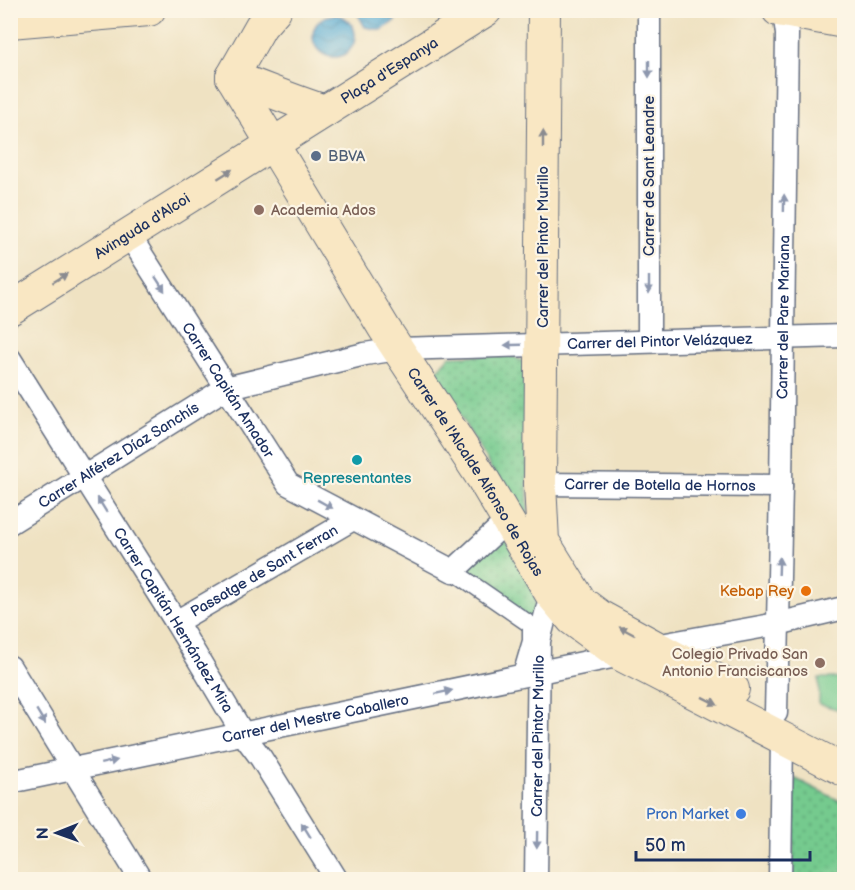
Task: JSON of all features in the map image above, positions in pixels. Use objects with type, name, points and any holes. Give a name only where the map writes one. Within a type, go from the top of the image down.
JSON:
[{"type":"main road","points":[[10,22],[149,10]]},
{"type":"main road","points":[[273,144],[232,77],[261,26],[275,10]]},
{"type":"main road","name":"Plaça d'Espanya","points":[[273,144],[486,10]]},
{"type":"main road","name":"Carrer del Pintor Murillo","points":[[544,10],[540,484],[543,541],[581,602],[601,617],[655,646],[779,725]]},
{"type":"main road","points":[[778,10],[844,22]]},
{"type":"main road","points":[[251,46],[253,68],[261,87]]},
{"type":"main road","name":"Plaça d'Espanya","points":[[232,77],[325,111]]},
{"type":"main road","name":"Avinguda d'Alcoi","points":[[10,309],[273,144]]},
{"type":"main road","name":"Carrer de l'Alcalde Alfonso de Rojas","points":[[273,144],[378,318],[483,479],[551,594],[572,619],[621,655],[779,725]]},
{"type":"main road","points":[[779,725],[844,749]]},
{"type":"main road","points":[[779,725],[844,770]]},
{"type":"street","name":"Carrer de Sant Leandre","points":[[649,10],[649,341]]},
{"type":"street","name":"Carrer del Pare Mariana","points":[[779,725],[777,624],[787,34],[784,11]]},
{"type":"street","name":"Carrer Capitán Amador","points":[[129,235],[288,484],[453,571]]},
{"type":"street","name":"Carrer del Pintor Velázquez","points":[[226,388],[365,354],[398,349],[844,336]]},
{"type":"street","name":"Carrer Capitán Hernández Mira","points":[[10,359],[176,622],[243,734],[261,758],[337,879]]},
{"type":"street","name":"Carrer Alférez Díaz Sanchís","points":[[10,523],[226,388]]},
{"type":"street","name":"Carrer de Botella de Hornos","points":[[540,484],[781,486]]},
{"type":"street","name":"Passatge de Sant Ferran","points":[[176,622],[353,519]]},
{"type":"street","points":[[508,520],[453,571],[531,625],[535,641]]},
{"type":"street","name":"Carrer del Pintor Murillo","points":[[536,879],[530,674],[535,641],[551,594]]},
{"type":"street","points":[[655,646],[777,624],[844,608]]},
{"type":"street","name":"Carrer del Mestre Caballero","points":[[10,782],[621,655]]},
{"type":"street","points":[[10,667],[141,879]]},
{"type":"street","points":[[779,725],[780,879]]},
{"type":"green space","points":[[511,355],[526,363],[528,521],[523,523],[435,373],[450,356]]},
{"type":"green space","points":[[502,531],[537,595],[531,625],[458,575]]},
{"type":"green space","points":[[819,678],[844,678],[844,711],[819,704]]},
{"type":"green space","points":[[794,778],[844,803],[844,878],[793,879]]},
{"type":"water","points":[[356,11],[398,11],[395,21],[381,30],[365,27]]},
{"type":"water","points":[[334,15],[349,21],[355,36],[349,51],[334,57],[319,51],[313,36],[319,21]]},
{"type":"place","name":"BBVA","points":[[316,156]]},
{"type":"place","name":"Academia Ados","points":[[259,210]]},
{"type":"place","name":"Representantes","points":[[357,460]]},
{"type":"place","name":"Kebap Rey","points":[[806,591]]},
{"type":"place","name":"Colegio Privado San Antonio Franciscanos","points":[[820,663]]},
{"type":"place","name":"Pron Market","points":[[741,814]]}]
